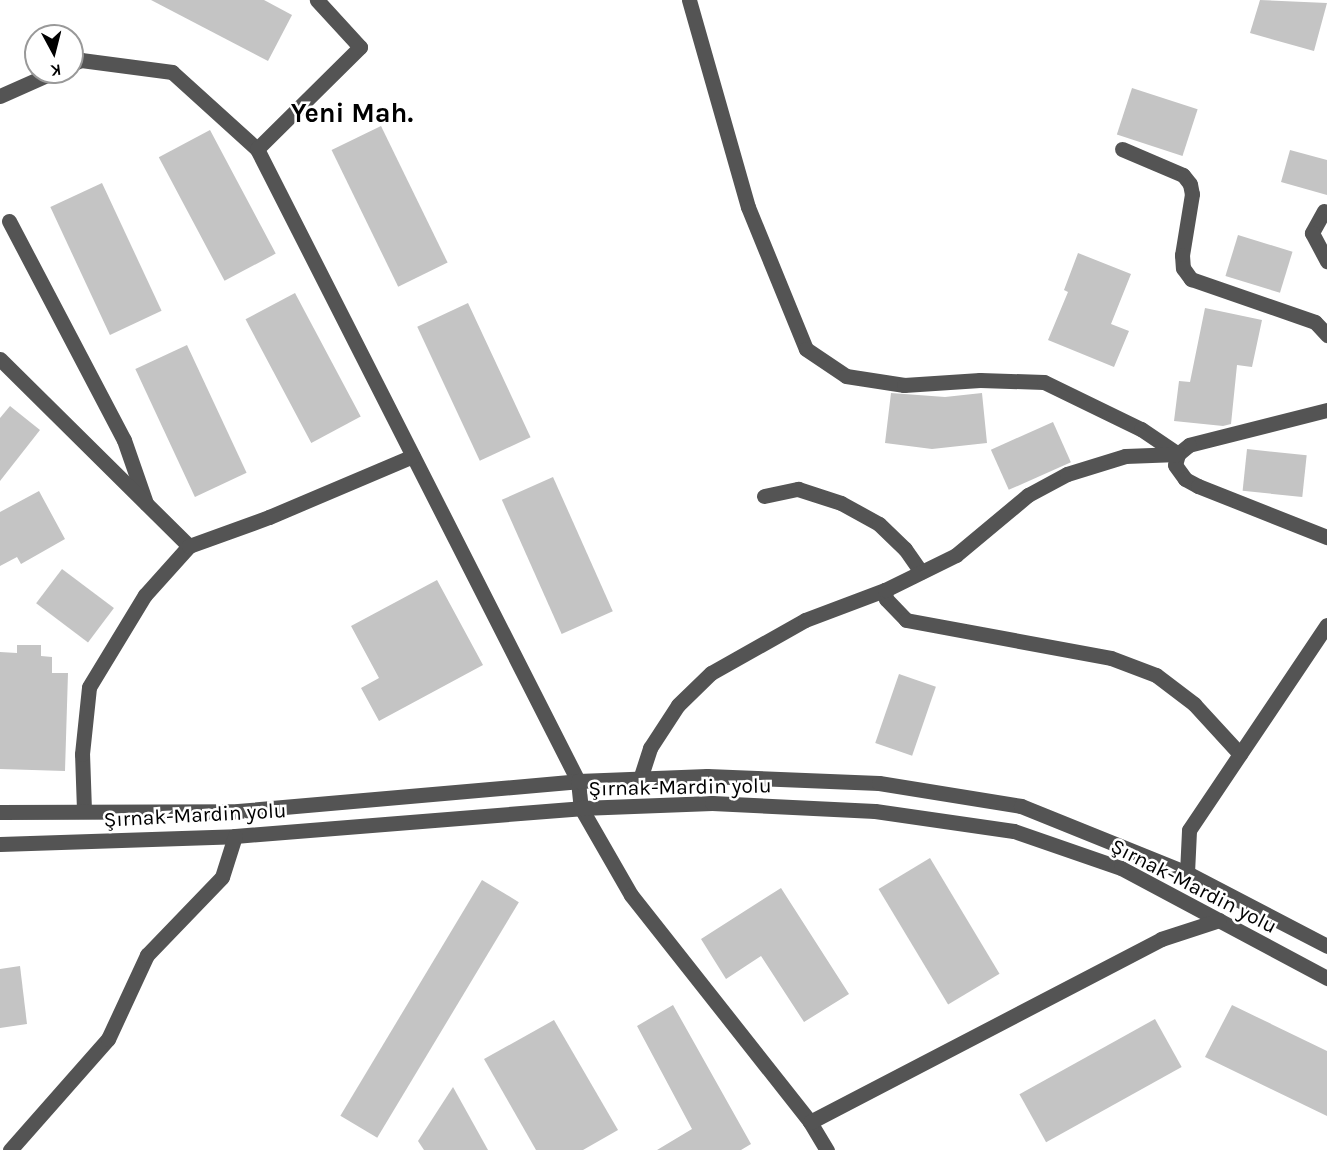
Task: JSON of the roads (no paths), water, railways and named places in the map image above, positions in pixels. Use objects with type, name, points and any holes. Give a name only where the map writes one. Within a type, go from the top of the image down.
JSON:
[{"type":"street","points":[[257,149],[360,47],[317,0]]},
{"type":"street","points":[[689,0],[748,207],[806,349],[846,376],[904,385],[980,380],[1044,382],[1141,429],[1178,454]]},
{"type":"street","points":[[84,60],[172,72],[257,149],[578,781],[581,808],[631,895],[810,1122],[827,1150]]},
{"type":"street","points":[[0,96],[27,84]]},
{"type":"street","points":[[1122,149],[1183,175],[1190,184],[1182,255],[1183,268],[1191,279],[1315,322],[1327,335]]},
{"type":"street","points":[[1324,211],[1312,233],[1327,261]]},
{"type":"street","points":[[9,221],[124,440],[146,503]]},
{"type":"street","points":[[0,359],[189,546]]},
{"type":"street","points":[[1327,410],[1189,445],[1178,454],[1175,465],[1185,479],[1327,537]]},
{"type":"street","points":[[640,779],[650,748],[678,705],[711,673],[805,620],[885,590],[956,555],[1028,495],[1067,474],[1125,456],[1178,454]]},
{"type":"street","points":[[84,810],[82,754],[89,687],[145,595],[189,546],[269,517],[412,456]]},
{"type":"street","points":[[764,496],[798,489],[841,503],[879,524],[905,549],[921,572]]},
{"type":"street","points":[[885,590],[886,599],[906,620],[1111,658],[1156,675],[1194,704],[1240,754]]},
{"type":"street","points":[[1187,873],[1189,830],[1327,625]]},
{"type":"street","name":"Şırnak-Mardin yolu","points":[[0,812],[238,811],[578,781],[707,776],[879,783],[1021,806],[1187,873],[1327,946]]},
{"type":"street","name":"Şırnak-Mardin yolu","points":[[0,844],[235,836],[581,808],[712,803],[875,811],[1014,831],[1121,868],[1327,978]]},
{"type":"street","points":[[10,1150],[108,1039],[147,955],[222,877],[235,836]]},
{"type":"street","points":[[810,1122],[1161,939],[1219,920]]},
{"type":"district","name":"Yeni Mah.","points":[[352,114]]}]
